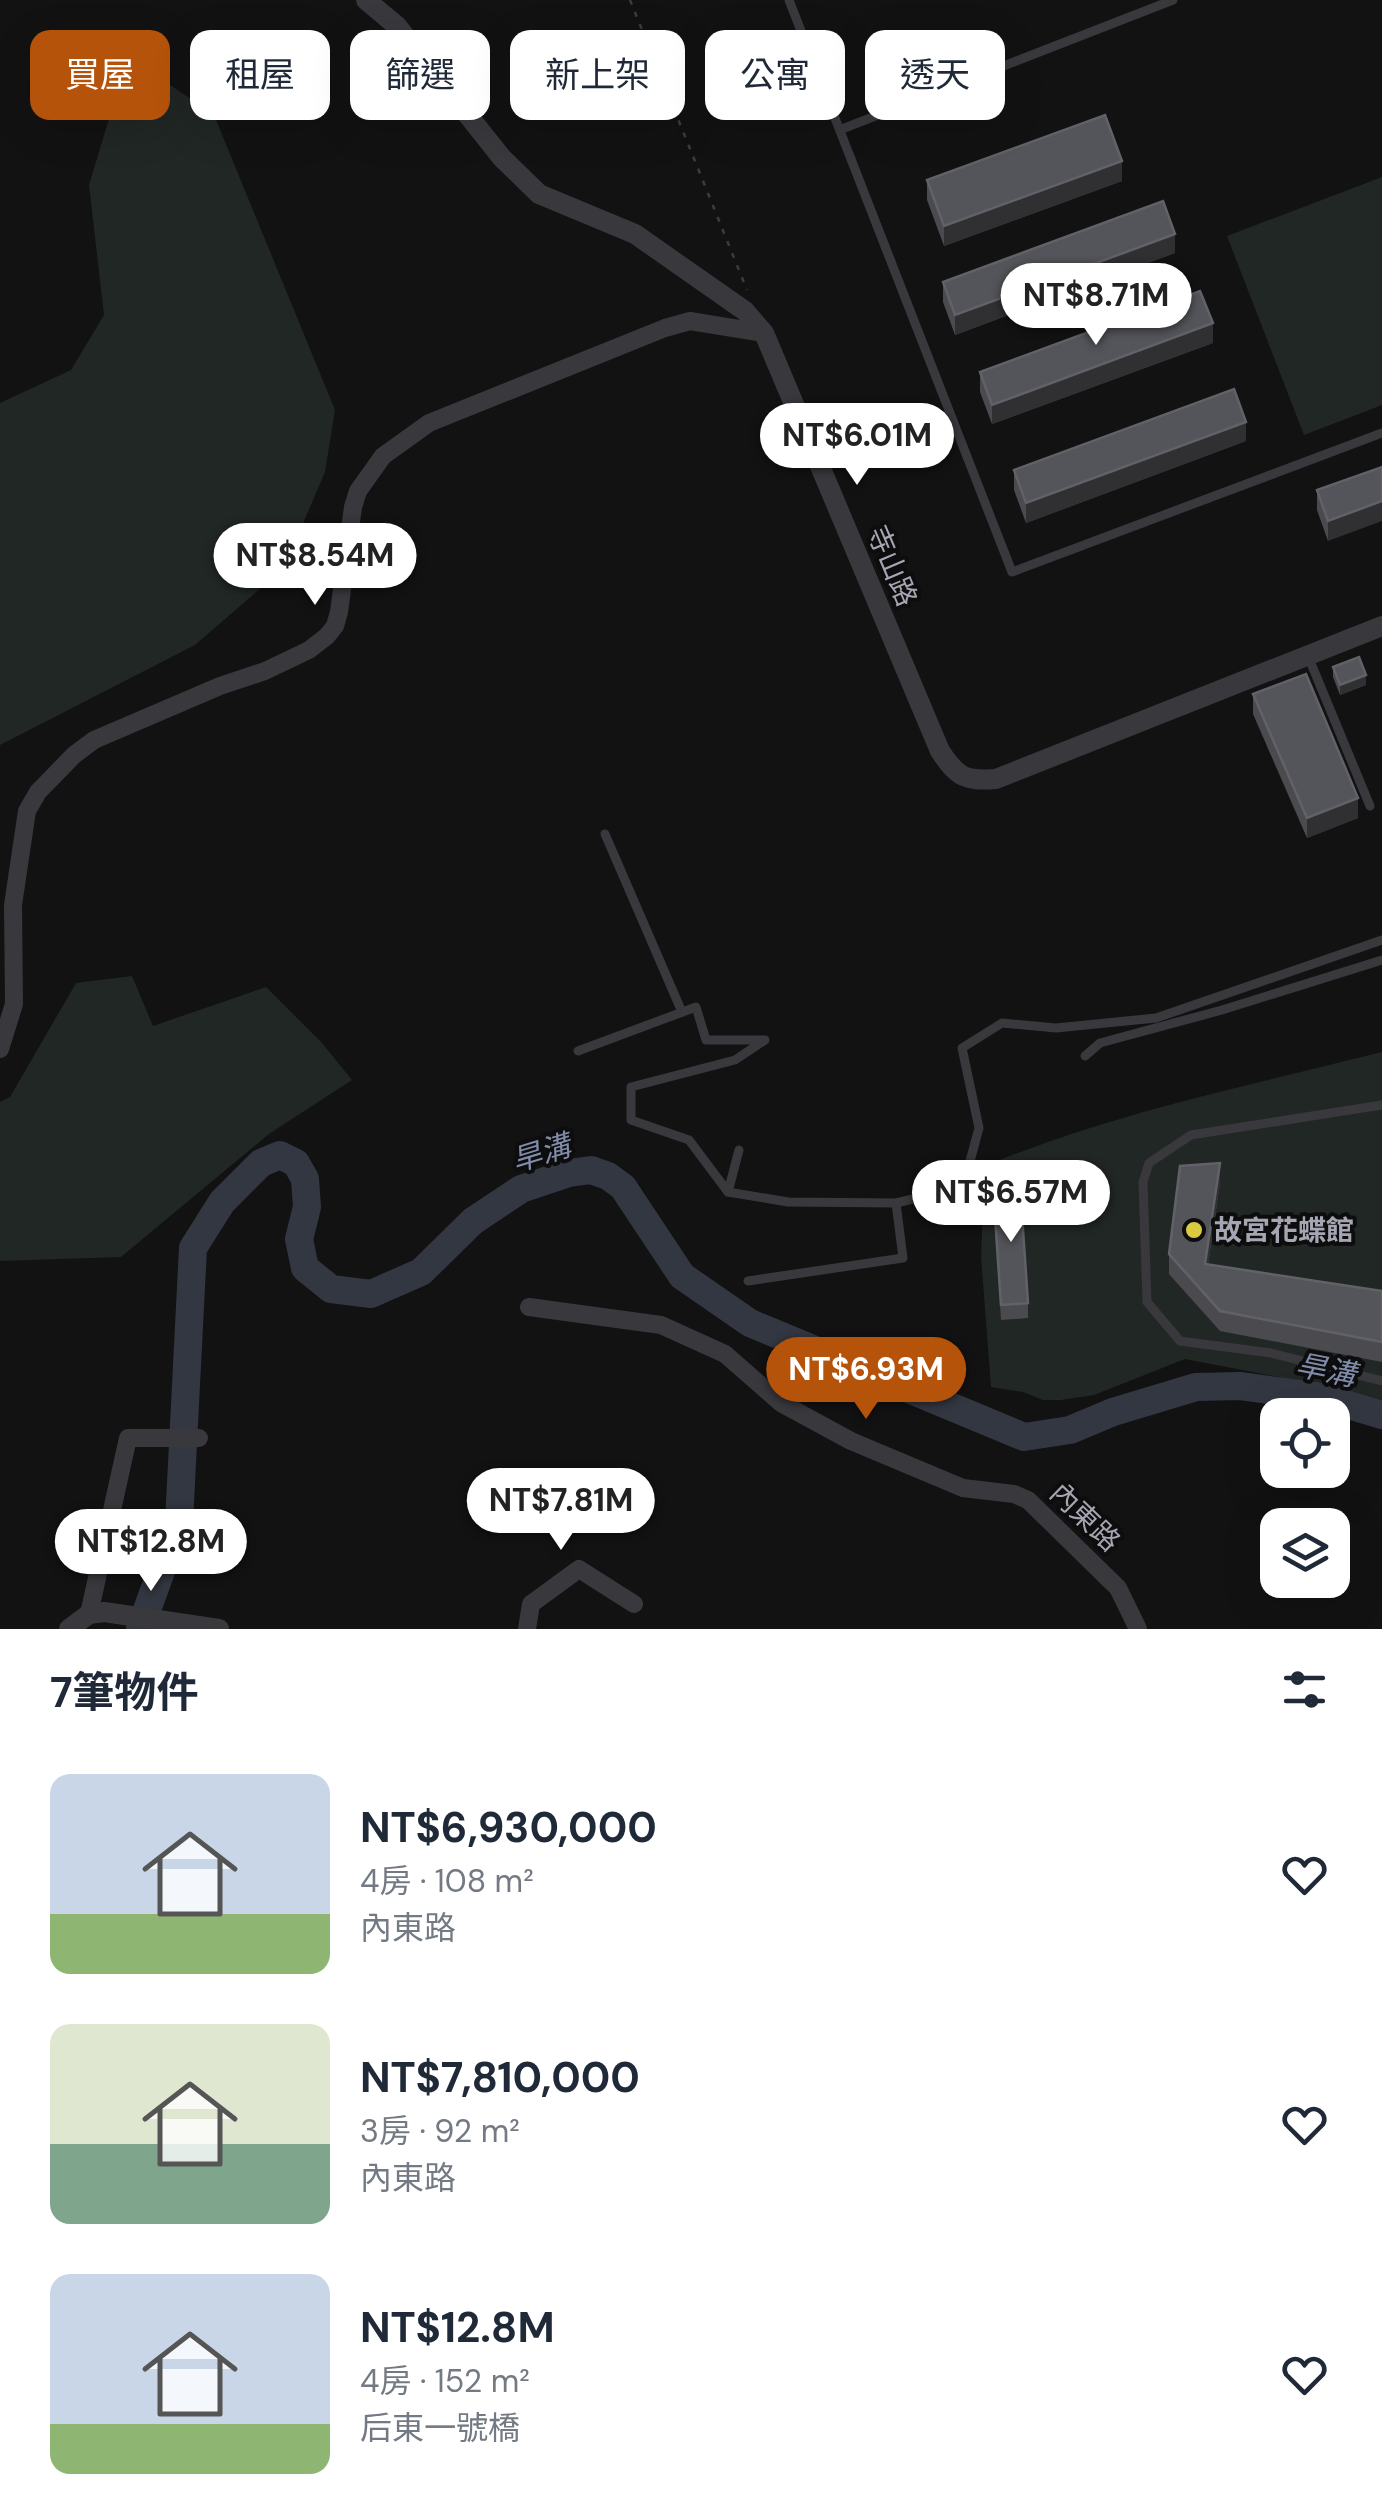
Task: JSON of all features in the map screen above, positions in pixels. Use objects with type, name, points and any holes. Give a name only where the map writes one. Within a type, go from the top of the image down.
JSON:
[{"type":"street","name":"寺山路","points":[[366,0],[397,26],[502,158],[539,194],[635,234],[746,311],[764,333],[940,751],[951,768],[969,780],[996,779],[1382,626]]},
{"type":"street","points":[[0,1049],[14,1004],[16,886],[27,811],[38,792],[94,740],[265,671],[327,636],[339,612],[353,507],[358,491],[383,456],[429,424],[665,328],[690,321],[764,333]]},
{"type":"street","name":"內東路","points":[[529,1307],[661,1325],[725,1354],[781,1404],[851,1441],[964,1488],[1014,1494],[1028,1500],[1118,1588],[1138,1629]]},
{"type":"street","points":[[96,1613],[128,1438],[198,1438]]},
{"type":"street","points":[[528,1629],[532,1604],[579,1569],[634,1604]]},
{"type":"street","points":[[69,1629],[96,1613],[203,1628]]},
{"type":"lane","points":[[790,0],[1012,572],[1382,432]]},
{"type":"lane","points":[[842,129],[1174,0]]},
{"type":"lane","points":[[1308,656],[1370,806]]},
{"type":"lane","points":[[606,834],[682,1012]]},
{"type":"lane","points":[[578,1051],[696,1007],[706,1040],[766,1040],[735,1060],[631,1087],[631,1120],[689,1140],[728,1192],[788,1202],[896,1204],[963,1186],[978,1128],[962,1048],[1002,1023],[1056,1028],[1156,1018],[1382,940]]},
{"type":"lane","points":[[1085,1056],[1100,1043],[1382,960]]},
{"type":"lane","points":[[1382,1105],[1191,1135],[1149,1163],[1143,1182],[1148,1302],[1180,1340],[1271,1353],[1382,1381]]},
{"type":"lane","points":[[728,1192],[739,1150]]},
{"type":"lane","points":[[748,1281],[903,1258],[896,1204]]},
{"type":"path","points":[[630,0],[749,296]]},
{"type":"shaded area","points":[[170,85],[190,99],[190,120],[216,120],[335,410],[325,472],[284,568],[195,645],[0,745],[0,403],[71,370],[104,315],[89,185],[109,120],[170,120]]},
{"type":"shaded area","points":[[1382,177],[1382,405],[1304,435],[1227,236]]},
{"type":"shaded area","points":[[132,976],[153,1026],[266,987],[322,1043],[352,1080],[269,1134],[121,1257],[0,1261],[0,1102],[10,1097],[76,983]]},
{"type":"shaded area","points":[[1382,1052],[1382,1404],[1340,1389],[1185,1359],[1094,1395],[1061,1400],[1043,1400],[991,1387],[981,1257],[985,1166],[1131,1116]]},
{"type":"building","points":[[1105,115],[1122,161],[944,226],[927,180]]},
{"type":"building","points":[[1163,201],[1175,234],[955,315],[943,282]]},
{"type":"building","points":[[1200,291],[1213,323],[992,405],[980,372]]},
{"type":"building","points":[[1234,389],[1246,422],[1026,503],[1014,470]]},
{"type":"building","points":[[1382,467],[1382,501],[1328,521],[1317,490]]},
{"type":"building","points":[[1359,657],[1366,675],[1340,685],[1333,667]]},
{"type":"building","points":[[1306,674],[1358,798],[1307,818],[1253,694]]},
{"type":"building","name":"故宮花蝶館","points":[[1220,1163],[1205,1264],[1382,1291],[1382,1342],[1220,1311],[1169,1254],[1180,1166]]},
{"type":"building","points":[[1020,1185],[1028,1303],[1001,1305],[993,1187]]},
{"type":"waterway","name":"旱溝","points":[[140,1629],[179,1522],[193,1248],[222,1202],[261,1163],[280,1155],[296,1163],[305,1179],[307,1207],[299,1239],[305,1268],[331,1289],[371,1294],[421,1272],[473,1221],[521,1189],[591,1170],[623,1187],[682,1276],[750,1323],[1024,1437],[1070,1430],[1113,1412],[1196,1387],[1240,1386],[1322,1397],[1382,1415]]},
{"type":"place","name":"故宮花蝶館","points":[[1194,1230]]}]
